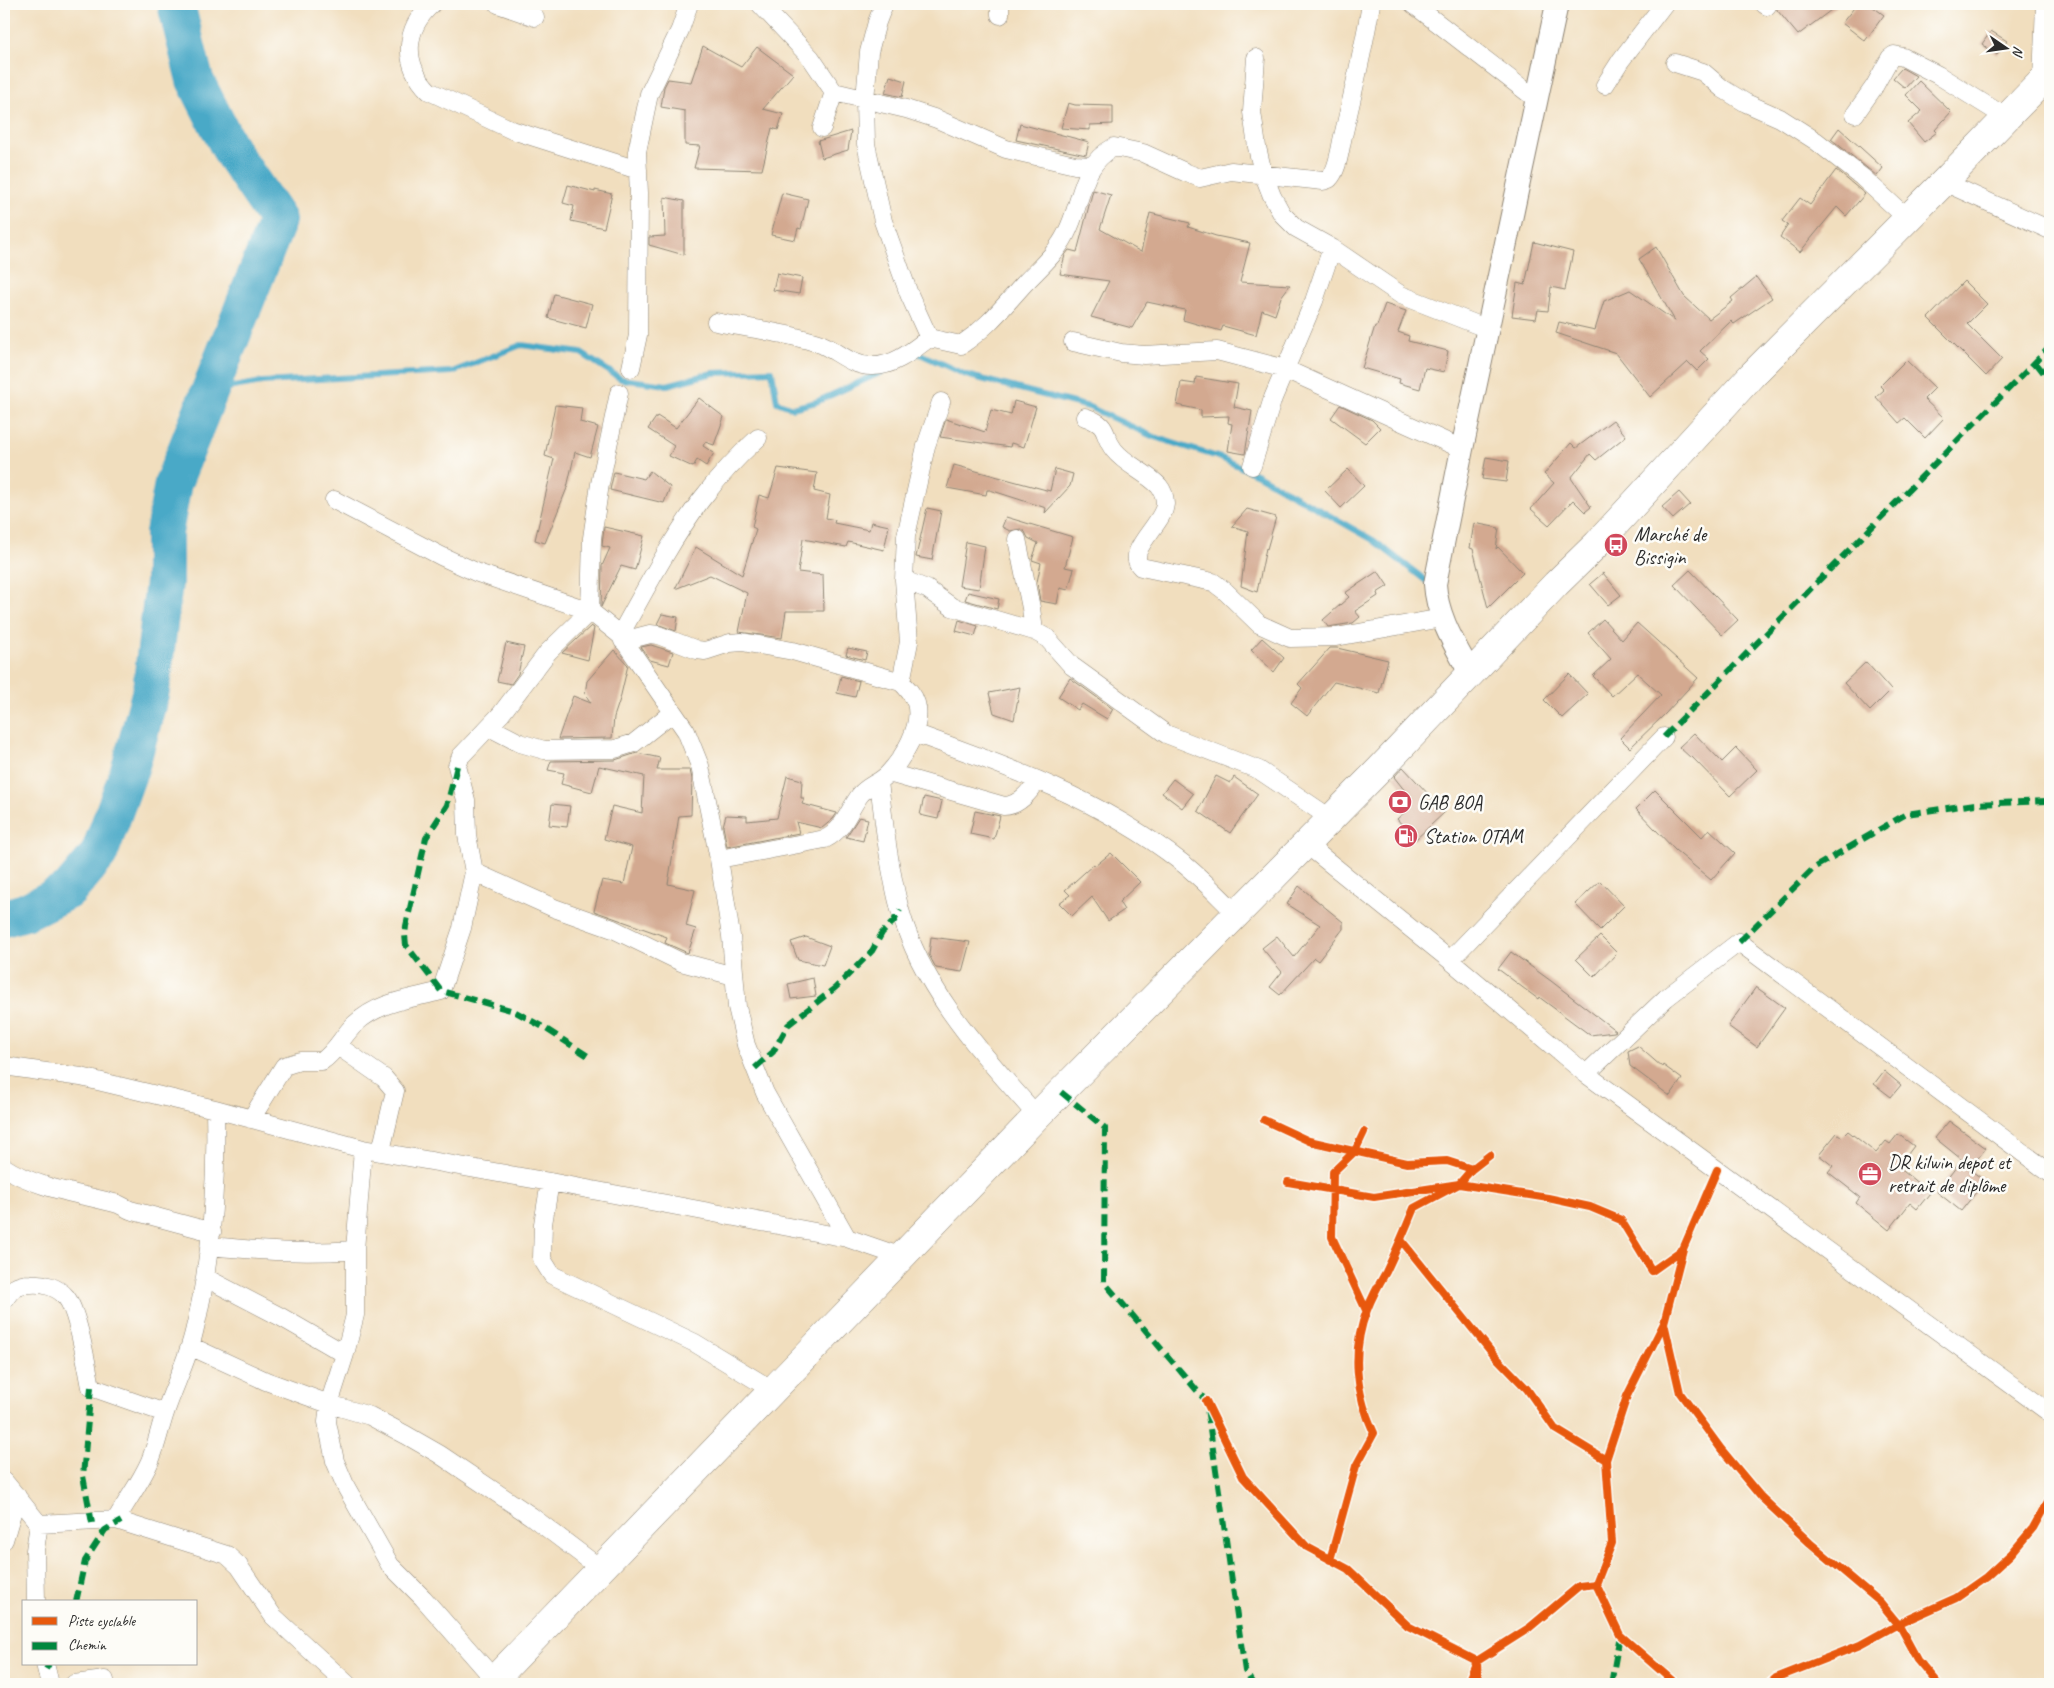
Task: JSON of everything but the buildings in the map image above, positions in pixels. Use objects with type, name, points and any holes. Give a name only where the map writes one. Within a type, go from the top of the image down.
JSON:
[{"type":"main road","points":[[492,1682],[1038,1116],[1379,770],[1556,584],[1597,544],[1752,374],[1908,219],[2046,77]]},
{"type":"street","points":[[432,4],[417,21],[409,54],[412,69],[419,81],[429,91],[512,130],[638,170]]},
{"type":"street","points":[[498,4],[535,17]]},
{"type":"street","points":[[631,368],[638,335],[637,152],[649,94],[680,30],[689,4]]},
{"type":"street","points":[[760,4],[811,58],[834,92],[914,111],[1006,149],[1075,165],[1091,166]]},
{"type":"street","points":[[884,4],[869,52],[865,100],[866,144],[883,221],[909,294],[929,338]]},
{"type":"street","points":[[929,338],[960,345],[981,331],[998,314],[1053,255],[1066,235],[1091,166],[1103,153],[1114,146],[1143,153],[1187,174],[1200,178],[1231,171],[1323,181],[1329,179],[1332,175],[1365,43],[1371,4]]},
{"type":"street","points":[[1413,4],[1536,99]]},
{"type":"street","points":[[1470,674],[1442,618],[1436,602],[1435,584],[1557,4]]},
{"type":"street","points":[[1605,85],[1621,60],[1664,4]]},
{"type":"street","points":[[2045,4],[2046,77]]},
{"type":"street","points":[[1855,114],[1874,87],[1890,58],[1898,55],[1938,75],[2007,118]]},
{"type":"street","points":[[1256,58],[1252,112],[1263,173],[1272,196],[1282,214],[1296,228],[1332,248],[1401,294],[1488,329]]},
{"type":"street","points":[[1676,63],[1702,72],[1723,89],[1746,103],[1780,118],[1808,136],[1862,177],[1908,219]]},
{"type":"street","points":[[822,128],[834,92]]},
{"type":"street","points":[[1944,182],[2050,230]]},
{"type":"street","points":[[1252,466],[1273,398],[1314,302],[1332,248]]},
{"type":"street","points":[[716,322],[794,336],[821,344],[855,363],[871,366],[906,356],[929,338]]},
{"type":"street","points":[[1073,342],[1121,353],[1144,355],[1217,351],[1285,369],[1462,449]]},
{"type":"street","points":[[251,1119],[284,1066],[300,1061],[322,1062],[338,1046],[354,1024],[377,1008],[404,998],[441,991],[462,928],[474,872],[467,836],[466,800],[457,766],[461,756],[512,700],[548,652],[590,611],[592,538],[602,475],[619,392]]},
{"type":"street","points":[[901,682],[909,642],[904,580],[906,536],[926,446],[941,402]]},
{"type":"street","points":[[1085,417],[1098,421],[1106,432],[1113,448],[1122,458],[1160,487],[1165,496],[1165,508],[1154,528],[1138,548],[1136,557],[1141,567],[1213,582],[1259,624],[1290,638],[1336,637],[1442,618]]},
{"type":"street","points":[[622,638],[671,546],[700,501],[722,474],[758,438]]},
{"type":"street","points":[[334,500],[424,548],[478,573],[590,611],[622,638],[686,731],[700,766],[719,859],[731,936],[737,1007],[746,1045],[764,1093],[847,1238]]},
{"type":"street","points":[[1017,539],[1034,630]]},
{"type":"street","points":[[904,580],[927,589],[952,607],[1034,630],[1047,638],[1072,666],[1166,734],[1259,770],[1330,818]]},
{"type":"street","points":[[622,638],[650,634],[658,635],[697,650],[742,642],[794,651],[901,682],[911,691],[917,704],[914,733],[904,753],[884,778],[861,794],[841,827],[833,835],[825,839],[719,859]]},
{"type":"street","points":[[489,727],[520,743],[544,750],[614,749],[634,743],[673,712]]},
{"type":"street","points":[[914,733],[978,755],[1069,793],[1118,820],[1182,862],[1237,914]]},
{"type":"street","points":[[1450,960],[1664,737]]},
{"type":"street","points":[[884,778],[1004,806],[1011,806],[1017,802],[1038,780]]},
{"type":"street","points":[[884,778],[890,859],[900,910],[928,976],[946,1007],[1038,1116]]},
{"type":"street","points":[[1306,844],[1450,960],[1586,1074],[2050,1413]]},
{"type":"street","points":[[474,872],[554,908],[613,929],[681,962],[734,976]]},
{"type":"street","points":[[1586,1074],[1666,998],[1738,942],[2050,1173]]},
{"type":"street","points":[[338,1046],[384,1078],[395,1091],[372,1150],[355,1250],[355,1315],[346,1354],[329,1404],[327,1422],[335,1461],[346,1487],[390,1565],[423,1598],[492,1682]]},
{"type":"street","points":[[4,1066],[80,1077],[215,1109],[372,1150],[847,1238],[902,1257]]},
{"type":"street","points":[[116,1520],[149,1463],[156,1447],[165,1414],[190,1346],[206,1278],[211,1239],[215,1182],[215,1109]]},
{"type":"street","points":[[4,1167],[15,1175],[31,1182],[118,1204],[211,1239],[268,1252],[300,1253],[355,1250]]},
{"type":"street","points":[[550,1182],[543,1224],[542,1259],[552,1275],[695,1343],[774,1391]]},
{"type":"street","points":[[206,1278],[281,1317],[346,1354]]},
{"type":"street","points":[[4,1301],[10,1290],[20,1284],[38,1283],[59,1290],[68,1298],[79,1330],[91,1387],[165,1414]]},
{"type":"street","points":[[190,1346],[266,1381],[329,1404],[370,1416],[439,1454],[531,1516],[600,1569]]},
{"type":"street","points":[[4,1482],[39,1524],[35,1550],[36,1600]]},
{"type":"street","points":[[4,1540],[17,1496]]},
{"type":"street","points":[[39,1524],[116,1520],[211,1549],[233,1559],[272,1616],[347,1684]]},
{"type":"street","points":[[46,1666],[50,1684]]},
{"type":"street","points":[[74,1684],[105,1680]]},
{"type":"waterway","points":[[4,918],[25,912],[69,890],[99,854],[131,765],[151,690],[164,582],[164,533],[173,483],[278,220],[231,151],[195,80],[176,4]]},
{"type":"waterway","points":[[210,391],[262,382],[452,372],[521,345],[581,353],[621,379],[667,385],[713,373],[772,371],[777,402],[792,408],[816,402],[884,371]]},
{"type":"waterway","points":[[915,354],[918,353],[966,375],[1089,407],[1154,437],[1221,458],[1258,475],[1373,540],[1429,583]]},
{"type":"marked path","points":[[1664,737],[2050,347]]},
{"type":"marked path","points":[[2036,363],[2050,381]]},
{"type":"marked path","points":[[457,766],[447,805],[426,838],[406,926],[406,945],[441,991],[514,1011],[588,1056]]},
{"type":"marked path","points":[[1739,942],[1815,867],[1906,814],[1975,804],[2050,801]]},
{"type":"marked path","points":[[755,1068],[773,1052],[788,1025],[835,988],[872,951],[882,933],[894,921],[900,910]]},
{"type":"marked path","points":[[1061,1092],[1105,1128],[1104,1282],[1206,1401],[1245,1671],[1253,1684]]},
{"type":"marked path","points":[[91,1387],[83,1476],[92,1523]]},
{"type":"marked path","points":[[76,1600],[85,1561],[105,1530],[121,1521]]},
{"type":"marked path","points":[[1611,1684],[1620,1635]]},
{"type":"cycle path","points":[[1264,1120],[1309,1141],[1407,1163],[1447,1161],[1472,1169]]},
{"type":"cycle path","points":[[1364,1132],[1355,1151],[1333,1172],[1332,1237],[1366,1310]]},
{"type":"cycle path","points":[[1330,1560],[1356,1466],[1374,1433],[1363,1403],[1357,1357],[1362,1325],[1367,1310],[1390,1264],[1414,1208],[1459,1184],[1472,1169],[1490,1155]]},
{"type":"cycle path","points":[[1676,1684],[1620,1635],[1596,1584],[1612,1543],[1606,1460],[1627,1396],[1664,1323],[1683,1249],[1717,1170]]},
{"type":"cycle path","points":[[1288,1182],[1374,1197],[1459,1184],[1548,1198],[1590,1207],[1621,1220],[1652,1271],[1683,1249]]},
{"type":"cycle path","points":[[1401,1240],[1493,1354],[1527,1389],[1555,1429],[1606,1460]]},
{"type":"cycle path","points":[[1664,1323],[1680,1393],[1721,1449],[1761,1497],[1810,1543],[1880,1602],[1898,1624],[1917,1659],[1938,1684]]},
{"type":"cycle path","points":[[1206,1401],[1243,1477],[1307,1547],[1348,1569],[1408,1626],[1477,1661],[1478,1684]]},
{"type":"cycle path","points":[[1769,1684],[1776,1678],[1860,1645],[1898,1624],[1956,1598],[1986,1577],[2011,1554],[2033,1528],[2050,1497]]},
{"type":"cycle path","points":[[1467,1684],[1477,1661],[1529,1628],[1579,1586],[1596,1584]]},
{"type":"place","name":"Marché de Bissigin","points":[[1616,545]]},
{"type":"place","name":"GAB BOA","points":[[1400,802]]},
{"type":"place","name":"Station OTAM","points":[[1406,836]]},
{"type":"place","name":"DR kilwin depot et retrait de diplôme","points":[[1870,1174]]}]
